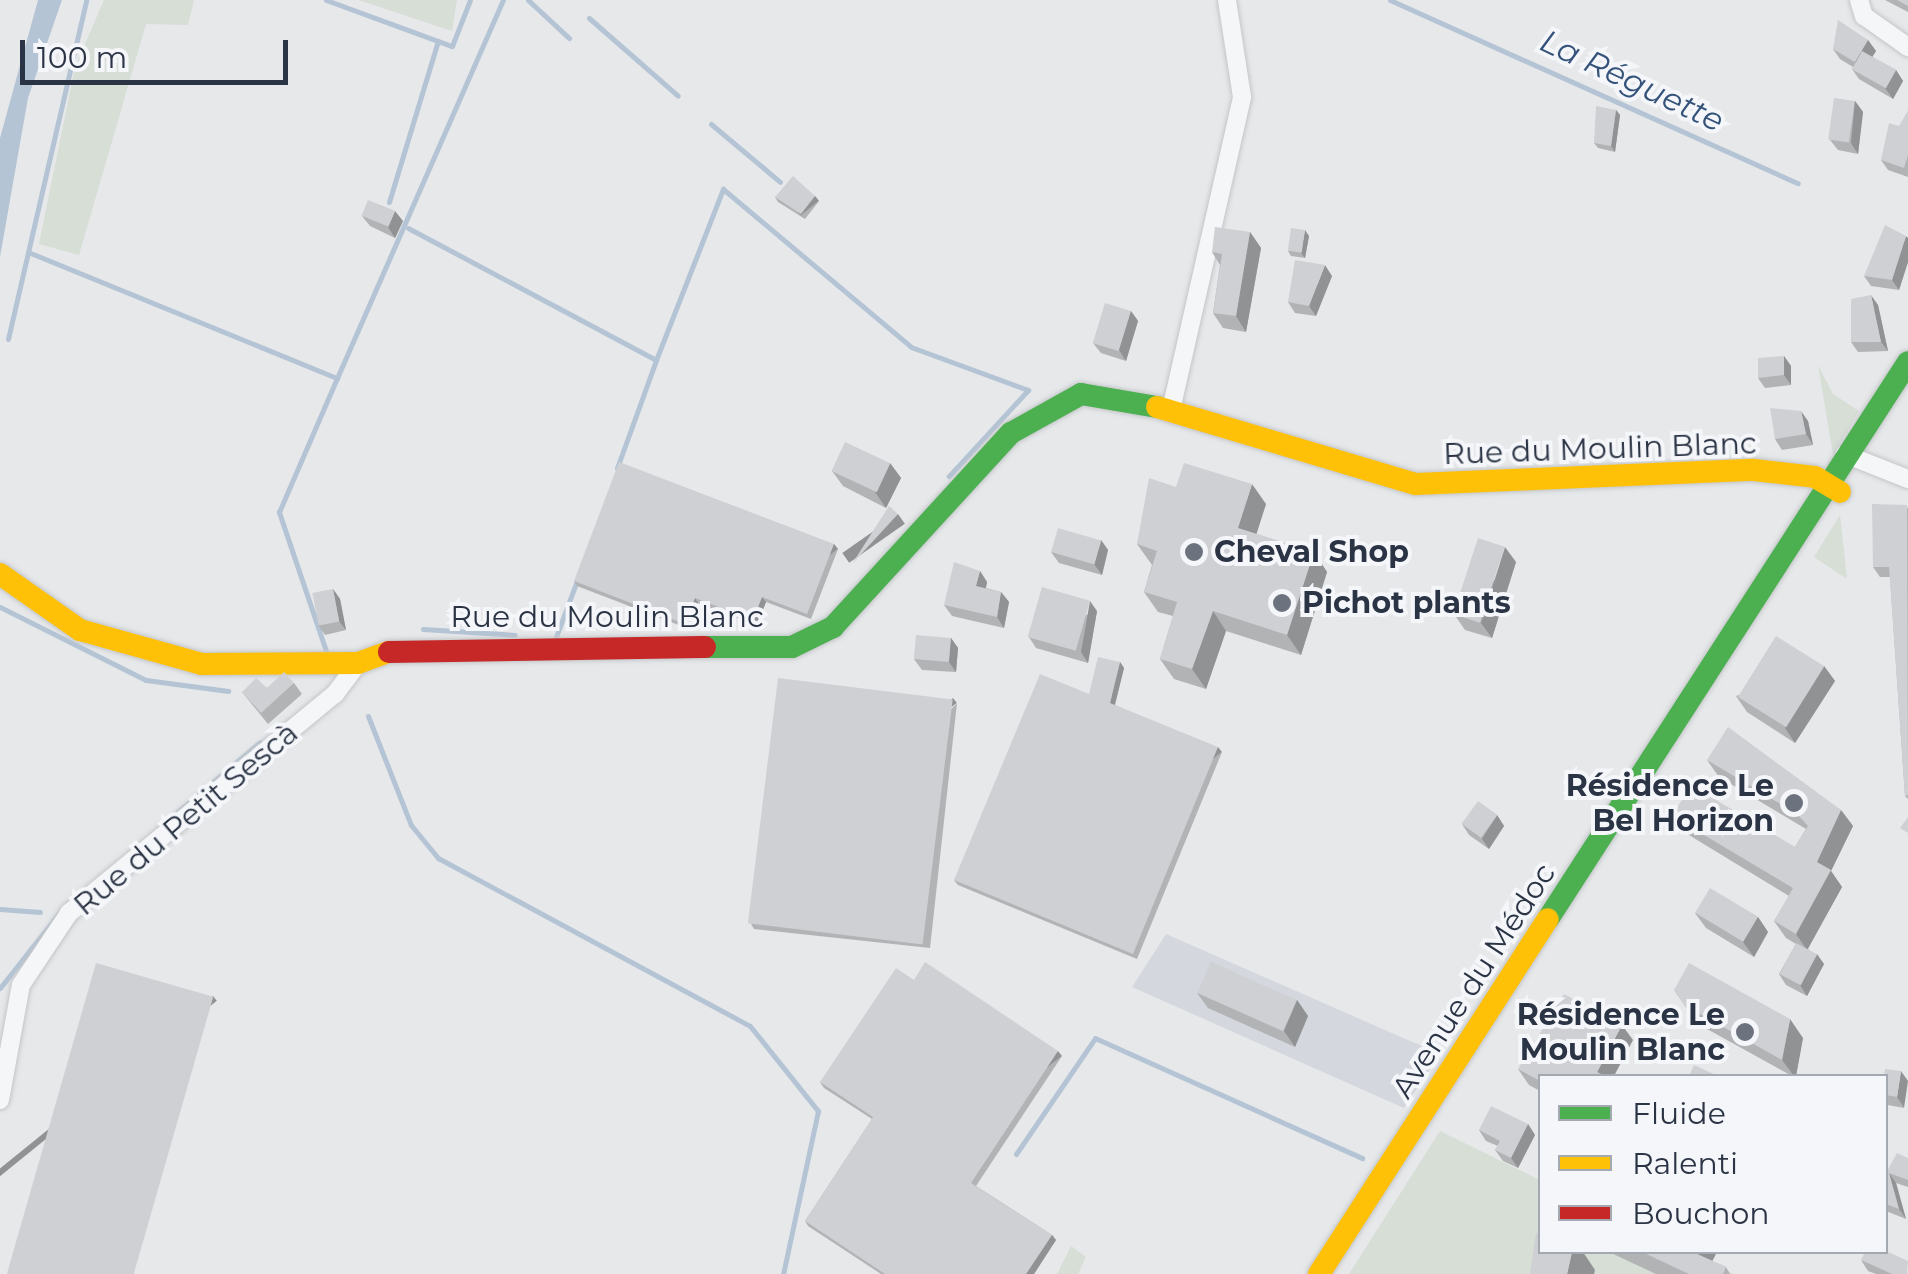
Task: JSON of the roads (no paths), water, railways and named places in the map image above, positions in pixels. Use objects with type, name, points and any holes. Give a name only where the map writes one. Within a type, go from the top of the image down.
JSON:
[{"type":"street","points":[[1171,410],[1242,97],[1227,0]]},
{"type":"street","points":[[1859,0],[1864,16],[1908,47]]},
{"type":"street","name":"Avenue du Médoc","points":[[1320,1274],[1852,458],[1908,362]]},
{"type":"street","name":"Avenue du Médoc","points":[[1852,458],[1908,388]]},
{"type":"street","name":"Rue du Moulin Blanc","points":[[0,574],[80,630],[165,659],[239,668],[358,663],[403,648],[792,646],[833,627],[1036,412],[1101,393],[1171,410],[1416,484],[1739,470],[1833,487]]},
{"type":"street","points":[[1852,458],[1908,478]]},
{"type":"street","name":"Rue du Petit Sescà","points":[[0,1100],[21,985],[69,913],[323,704],[358,663]]},
{"type":"water","points":[[38,0],[62,0],[28,98],[0,257],[0,138]]},
{"type":"waterway","points":[[8,339],[86,0]]},
{"type":"waterway","points":[[326,0],[452,46],[470,0]]},
{"type":"waterway","points":[[28,252],[337,378],[503,0]]},
{"type":"waterway","points":[[528,0],[569,38]]},
{"type":"waterway","name":"La Réguette","points":[[1390,0],[1798,183]]},
{"type":"waterway","points":[[589,18],[678,96]]},
{"type":"waterway","points":[[389,202],[438,41]]},
{"type":"waterway","points":[[711,124],[780,182]]},
{"type":"waterway","points":[[408,228],[656,360],[723,189],[911,347],[1028,390],[949,476]]},
{"type":"waterway","points":[[617,468],[656,360]]},
{"type":"waterway","points":[[327,654],[279,512],[337,378]]},
{"type":"waterway","points":[[556,637],[578,578]]},
{"type":"waterway","points":[[0,607],[146,680],[228,691]]},
{"type":"waterway","points":[[423,629],[515,635]]},
{"type":"waterway","points":[[368,716],[411,825],[438,858],[750,1026],[818,1111],[783,1274]]},
{"type":"waterway","points":[[160,827],[260,742]]},
{"type":"waterway","points":[[0,909],[40,912]]},
{"type":"waterway","points":[[0,988],[60,912]]},
{"type":"waterway","points":[[1016,1154],[1095,1038],[1362,1158]]},
{"type":"place","name":"Cheval Shop","points":[[1194,552]]},
{"type":"place","name":"Pichot plants","points":[[1282,603]]},
{"type":"place","name":"Résidence Le Bel Horizon","points":[[1794,803]]},
{"type":"place","name":"Résidence Le Moulin Blanc","points":[[1745,1032]]}]
